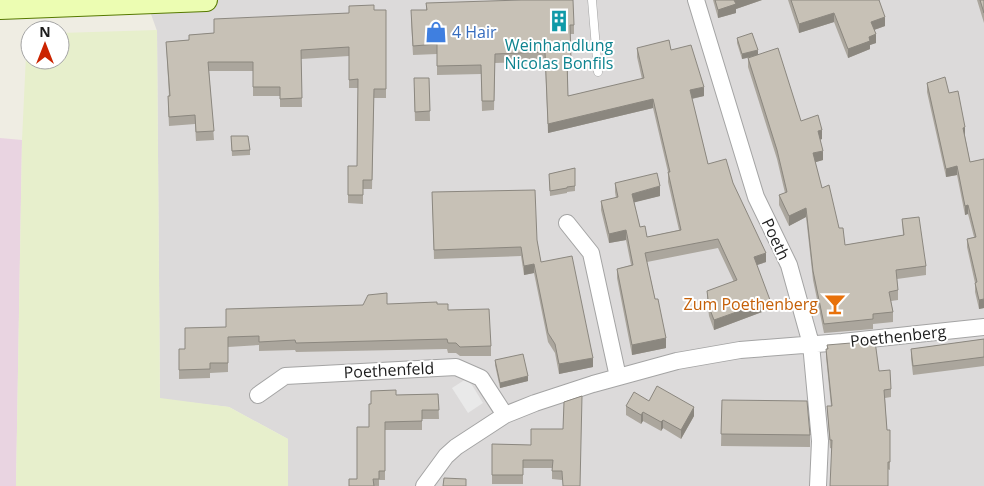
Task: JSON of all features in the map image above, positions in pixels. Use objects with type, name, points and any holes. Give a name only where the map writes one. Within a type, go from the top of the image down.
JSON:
[{"type":"main road","points":[[0,8],[206,0]]},
{"type":"street","name":"Poeth","points":[[696,0],[756,197],[789,265],[811,344],[820,441],[818,486]]},
{"type":"street","points":[[567,223],[592,253],[618,377]]},
{"type":"street","name":"Poethenberg","points":[[811,344],[984,327]]},
{"type":"street","points":[[424,486],[446,456],[456,447],[505,415],[535,403],[677,361],[740,350],[811,344]]},
{"type":"street","name":"Poethenfeld","points":[[258,395],[285,376],[456,367],[481,378],[505,415]]},
{"type":"lane","points":[[592,0],[598,72]]},
{"type":"shaded area","points":[[146,0],[984,0],[984,486],[288,486],[288,439],[229,407],[160,399],[157,31]]},
{"type":"shaded area","points":[[0,138],[22,140],[16,486],[0,486]]},
{"type":"shaded area","points":[[466,379],[483,403],[468,413],[452,388]]},
{"type":"green space","points":[[157,30],[160,398],[229,407],[288,439],[288,486],[16,486],[22,140],[25,70],[70,70],[70,33]]},
{"type":"building","points":[[573,0],[574,25],[570,25],[571,60],[567,61],[568,96],[644,78],[637,48],[669,40],[671,50],[691,45],[704,87],[690,90],[708,164],[726,159],[733,183],[766,253],[754,257],[770,300],[714,320],[709,307],[707,291],[737,280],[718,239],[645,253],[655,299],[658,299],[666,338],[632,345],[617,269],[633,265],[626,230],[609,234],[601,201],[618,197],[615,183],[657,173],[660,186],[632,194],[640,227],[645,226],[647,237],[681,230],[653,99],[548,124],[545,52],[495,54],[494,101],[482,101],[481,65],[437,66],[437,44],[413,46],[411,10],[427,10],[426,3]]},
{"type":"building","points":[[715,0],[734,0],[736,4],[718,10]]},
{"type":"building","points":[[791,0],[879,0],[885,17],[871,22],[876,34],[869,37],[870,41],[848,49],[834,13],[799,24]]},
{"type":"building","points":[[980,0],[984,0],[984,13]]},
{"type":"building","points":[[374,5],[374,10],[386,10],[386,89],[374,89],[372,180],[363,180],[363,195],[348,195],[348,166],[357,166],[358,79],[349,80],[349,47],[301,50],[302,98],[280,99],[280,87],[253,87],[253,62],[208,62],[214,131],[196,132],[195,115],[169,117],[168,96],[170,96],[166,42],[189,40],[189,35],[214,33],[214,19],[349,13],[349,6]]},
{"type":"building","points":[[752,33],[758,50],[742,54],[737,38]]},
{"type":"building","points":[[778,48],[801,121],[818,115],[822,130],[818,131],[823,151],[813,153],[822,188],[829,185],[839,228],[843,228],[845,245],[904,235],[902,219],[919,217],[926,266],[896,270],[898,290],[889,292],[893,312],[873,314],[873,319],[824,324],[813,271],[806,208],[789,216],[779,195],[787,192],[777,150],[748,58]]},
{"type":"building","points":[[945,77],[949,93],[958,91],[970,162],[984,159],[984,299],[979,300],[975,283],[977,282],[967,239],[976,237],[968,205],[965,206],[957,166],[946,169],[927,83]]},
{"type":"building","points":[[414,78],[429,78],[430,111],[415,112]]},
{"type":"building","points":[[231,136],[248,136],[250,150],[232,151]]},
{"type":"building","points":[[575,168],[575,186],[550,191],[549,174]]},
{"type":"building","points":[[535,190],[537,240],[541,262],[572,256],[593,358],[559,364],[555,344],[548,333],[534,264],[524,266],[521,247],[434,250],[432,192]]},
{"type":"building","points":[[387,293],[387,304],[437,302],[437,304],[448,304],[448,310],[489,309],[491,346],[460,347],[456,343],[448,343],[447,339],[296,343],[295,340],[259,342],[259,336],[228,337],[228,363],[210,363],[210,369],[179,370],[179,349],[185,349],[185,328],[226,327],[226,309],[363,305],[368,295]]},
{"type":"building","points":[[984,339],[984,357],[913,366],[911,349]]},
{"type":"building","points":[[875,341],[879,371],[890,370],[891,389],[884,390],[887,430],[890,430],[888,486],[830,486],[832,440],[830,440],[827,406],[832,406],[827,345]]},
{"type":"building","points":[[523,354],[528,376],[500,383],[495,360]]},
{"type":"building","points":[[657,386],[694,407],[681,430],[643,412],[641,415],[626,406],[634,392],[649,401]]},
{"type":"building","points":[[396,390],[396,395],[438,394],[439,410],[422,410],[422,421],[385,422],[385,471],[379,471],[379,479],[373,479],[374,486],[349,486],[349,479],[357,479],[357,427],[369,427],[371,391]]},
{"type":"building","points":[[582,396],[580,486],[563,486],[562,471],[552,471],[553,460],[523,460],[523,475],[492,475],[492,444],[531,445],[531,429],[563,429],[564,402]]},
{"type":"building","points":[[722,400],[807,401],[810,435],[721,434]]},
{"type":"building","points":[[444,478],[466,479],[466,486],[443,486]]},
{"type":"place","name":"Weinhandlung Nicolas Bonfils","points":[[559,21]]},
{"type":"place","name":"4 Hair","points":[[436,32]]},
{"type":"place","name":"Zum Poethenberg","points":[[835,304]]}]
